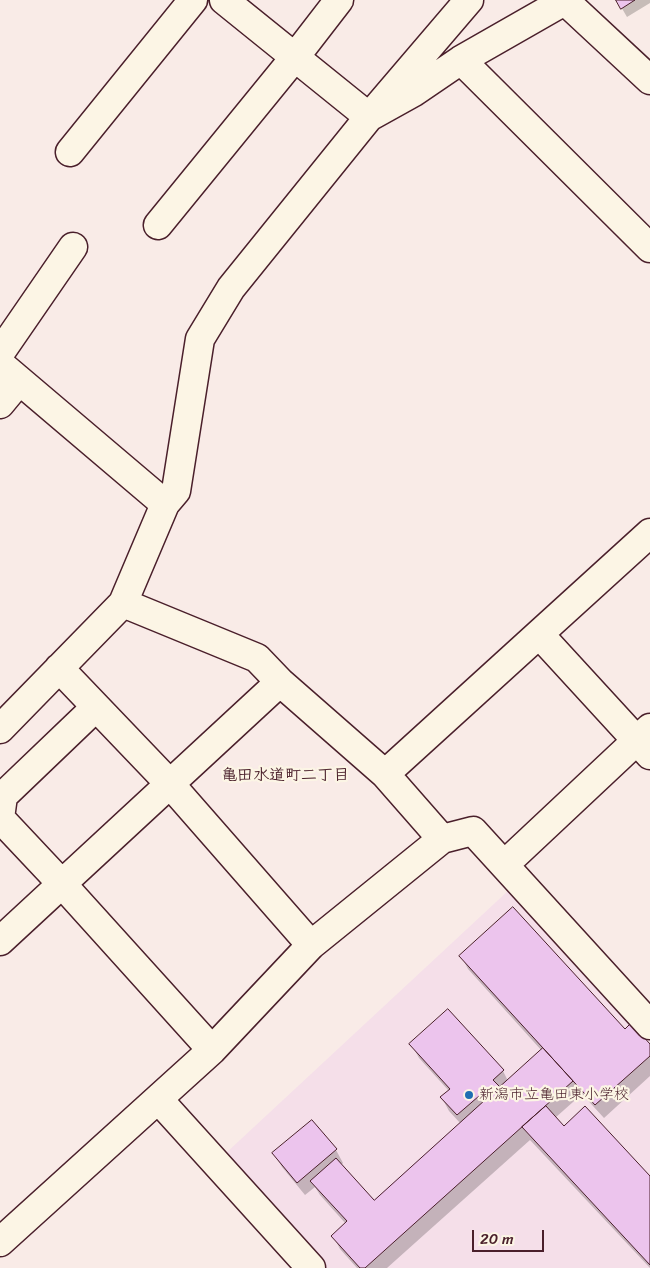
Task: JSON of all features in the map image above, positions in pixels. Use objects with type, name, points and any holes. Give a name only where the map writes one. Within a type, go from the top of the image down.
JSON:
[{"type":"street","points":[[70,152],[193,0]]},
{"type":"street","points":[[224,0],[370,117]]},
{"type":"street","points":[[158,224],[295,57],[339,0]]},
{"type":"street","points":[[0,729],[123,603],[165,504],[176,491],[200,339],[230,288],[469,0]]},
{"type":"street","points":[[370,117],[414,92],[460,60],[565,0],[650,80]]},
{"type":"street","points":[[460,60],[650,248]]},
{"type":"street","points":[[0,353],[74,247]]},
{"type":"street","points":[[0,404],[10,372],[165,504]]},
{"type":"street","points":[[385,774],[649,535]]},
{"type":"street","points":[[123,603],[256,658],[280,682],[385,774],[442,839]]},
{"type":"street","points":[[504,865],[646,741],[539,634]]},
{"type":"street","points":[[59,668],[170,784],[311,944]]},
{"type":"street","points":[[0,941],[280,682]]},
{"type":"street","points":[[96,707],[3,796],[0,818],[212,1050]]},
{"type":"street","points":[[0,1242],[212,1050],[311,944],[442,839],[473,831],[650,1025]]},
{"type":"street","points":[[158,1099],[311,1268]]},
{"type":"shaded area","name":"新潟市立亀田東小学校","points":[[510,889],[650,1037],[650,1268],[327,1268],[226,1153]]},
{"type":"building","points":[[616,0],[635,0],[621,9]]},
{"type":"building","points":[[513,907],[625,1029],[631,1023],[650,1044],[650,1056],[595,1105],[459,956]]},
{"type":"building","points":[[448,1009],[504,1070],[493,1080],[500,1087],[484,1101],[479,1096],[457,1115],[440,1097],[450,1089],[409,1044]]},
{"type":"building","points":[[543,1048],[573,1081],[365,1268],[360,1268],[331,1236],[347,1221],[310,1181],[336,1158],[374,1200]]},
{"type":"building","points":[[546,1106],[564,1126],[585,1106],[650,1176],[650,1265],[522,1127]]},
{"type":"building","points":[[312,1120],[337,1149],[297,1183],[272,1153]]},
{"type":"place","name":"新潟市立亀田東小学校","points":[[469,1095]]},
{"type":"district","name":"亀田水道町二丁目","points":[[285,776]]}]
